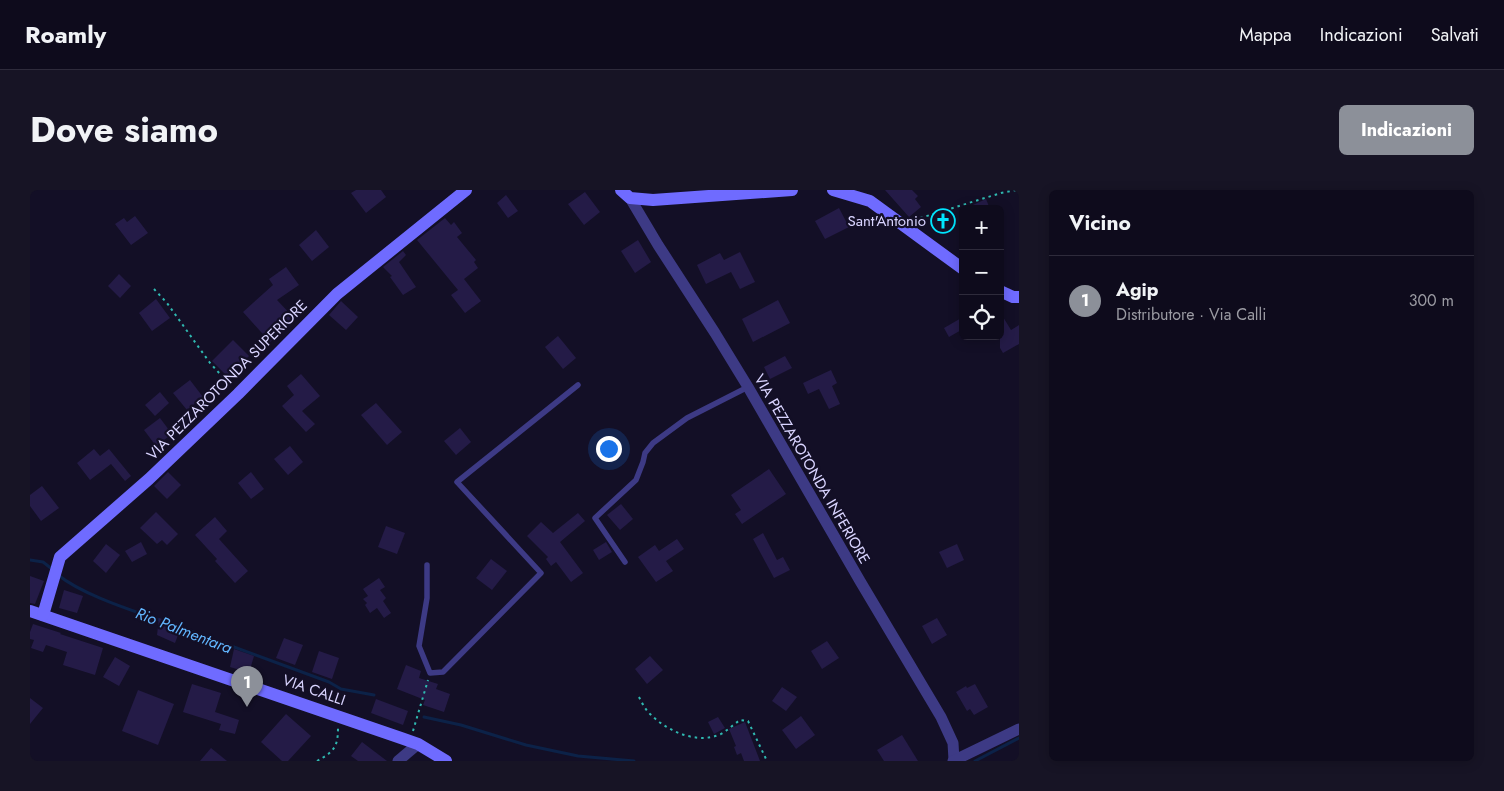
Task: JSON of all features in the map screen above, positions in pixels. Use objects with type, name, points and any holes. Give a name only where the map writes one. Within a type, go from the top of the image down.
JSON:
[{"type":"street","name":"VIA PEZZAROTONDA SUPERIORE","points":[[43,615],[60,557],[149,479],[238,394],[337,294],[466,190]]},
{"type":"street","points":[[626,194],[652,200],[792,190]]},
{"type":"street","points":[[833,190],[870,202],[959,266]]},
{"type":"street","name":"VIA PEZZAROTONDA INFERIORE","points":[[626,194],[715,332],[946,725],[953,743],[954,760]]},
{"type":"street","points":[[1004,293],[1013,297],[1019,297]]},
{"type":"street","name":"VIA CALLI","points":[[30,610],[414,743],[446,761]]},
{"type":"street","points":[[954,760],[1019,729]]},
{"type":"street","points":[[398,761],[414,743]]},
{"type":"lane","points":[[427,565],[427,598],[419,646],[430,673],[443,672],[541,573],[457,482],[578,385]]},
{"type":"lane","points":[[625,562],[595,518],[636,480],[645,453],[653,443],[688,418],[748,387]]},
{"type":"path","points":[[903,225],[922,217],[1017,190]]},
{"type":"path","points":[[154,289],[167,303],[210,363],[238,394]]},
{"type":"path","points":[[414,743],[430,673]]},
{"type":"path","points":[[639,698],[650,714],[666,726],[686,736],[702,738],[720,734],[740,720],[748,721],[767,761]]},
{"type":"path","points":[[317,761],[334,750],[338,737],[338,716]]},
{"type":"building","points":[[356,190],[381,190],[386,197],[366,213],[351,193]]},
{"type":"building","points":[[885,190],[912,190],[918,196],[915,199],[921,207],[909,217]]},
{"type":"building","points":[[585,192],[600,212],[584,225],[568,204]]},
{"type":"building","points":[[506,195],[518,211],[508,218],[497,203]]},
{"type":"building","points":[[986,199],[988,205],[973,205]]},
{"type":"building","points":[[839,208],[849,227],[825,239],[815,221]]},
{"type":"building","points":[[135,216],[148,233],[131,245],[115,224],[124,218],[127,222]]},
{"type":"building","points":[[445,218],[451,225],[454,222],[462,233],[457,237],[476,260],[474,262],[478,268],[464,279],[481,301],[465,313],[451,295],[458,290],[417,240]]},
{"type":"building","points":[[316,230],[329,247],[312,261],[299,245]]},
{"type":"building","points":[[638,240],[651,262],[635,273],[621,251]]},
{"type":"building","points":[[403,251],[406,255],[399,262],[416,287],[403,295],[390,277],[392,276],[383,267]]},
{"type":"building","points":[[740,252],[755,282],[740,289],[731,272],[706,284],[697,265],[720,253],[724,260]]},
{"type":"building","points":[[286,267],[299,285],[277,300],[295,319],[270,342],[243,312],[273,285],[269,279]]},
{"type":"building","points":[[119,274],[131,286],[120,298],[108,286]]},
{"type":"building","points":[[156,299],[170,318],[152,331],[139,313]]},
{"type":"building","points":[[778,300],[790,323],[753,342],[742,319]]},
{"type":"building","points":[[341,301],[358,317],[346,330],[329,315]]},
{"type":"building","points":[[959,319],[959,331],[949,337],[944,328]]},
{"type":"building","points":[[1004,319],[1011,330],[1019,325],[1019,344],[1003,353],[1000,348],[1000,340],[1004,340]]},
{"type":"building","points":[[558,336],[576,358],[563,369],[545,347]]},
{"type":"building","points":[[233,340],[249,356],[228,377],[212,361]]},
{"type":"building","points":[[785,356],[792,368],[770,379],[764,367]]},
{"type":"building","points":[[831,370],[837,383],[832,386],[840,404],[829,409],[819,389],[808,394],[803,383]]},
{"type":"building","points":[[301,374],[320,396],[302,411],[315,424],[306,432],[282,406],[294,395],[287,386]]},
{"type":"building","points":[[190,380],[203,397],[187,410],[173,393]]},
{"type":"building","points":[[160,392],[169,403],[155,416],[145,405]]},
{"type":"building","points":[[376,403],[402,432],[387,445],[361,415]]},
{"type":"building","points":[[160,418],[172,434],[156,446],[144,430]]},
{"type":"building","points":[[460,428],[471,442],[456,455],[444,441]]},
{"type":"building","points":[[290,446],[303,462],[288,475],[274,459]]},
{"type":"building","points":[[94,449],[100,456],[109,449],[131,476],[125,481],[111,464],[90,480],[77,463]]},
{"type":"building","points":[[769,469],[786,494],[742,524],[735,514],[741,510],[731,495]]},
{"type":"building","points":[[168,472],[181,485],[167,499],[154,486]]},
{"type":"building","points":[[251,472],[264,489],[251,499],[238,483]]},
{"type":"building","points":[[42,486],[59,508],[41,521],[30,506],[30,495]]},
{"type":"building","points":[[621,504],[633,519],[620,530],[607,515]]},
{"type":"building","points":[[156,512],[178,534],[167,545],[162,540],[157,544],[140,528]]},
{"type":"building","points":[[578,513],[585,521],[560,542],[583,573],[571,582],[556,562],[551,566],[546,559],[548,557],[527,536],[541,522],[553,533]]},
{"type":"building","points":[[215,517],[227,531],[219,539],[248,571],[235,583],[215,561],[217,559],[195,535]]},
{"type":"building","points":[[386,526],[405,533],[397,554],[378,547]]},
{"type":"building","points":[[763,533],[777,560],[783,557],[790,570],[774,578],[753,539]]},
{"type":"building","points":[[677,539],[684,549],[666,561],[673,571],[656,582],[638,557],[655,545],[659,551]]},
{"type":"building","points":[[141,542],[147,554],[132,562],[125,551]]},
{"type":"building","points":[[606,542],[612,552],[599,560],[593,550]]},
{"type":"building","points":[[106,544],[120,555],[106,573],[93,561]]},
{"type":"building","points":[[957,544],[964,560],[947,568],[939,552]]},
{"type":"building","points":[[491,559],[507,571],[492,590],[476,578]]},
{"type":"building","points":[[30,576],[44,581],[35,604],[30,603]]},
{"type":"building","points":[[379,578],[385,587],[380,590],[386,598],[383,601],[391,613],[384,618],[377,608],[370,613],[365,605],[367,603],[363,599],[368,596],[363,589]]},
{"type":"building","points":[[64,590],[83,596],[77,613],[59,608]]},
{"type":"building","points":[[159,618],[182,625],[175,643],[157,635]]},
{"type":"building","points":[[937,618],[947,635],[932,644],[922,626]]},
{"type":"building","points":[[33,624],[103,648],[95,675],[63,665],[67,652],[46,645],[43,652],[31,648],[34,640],[30,639],[30,632]]},
{"type":"building","points":[[284,638],[303,645],[295,665],[276,658]]},
{"type":"building","points":[[827,641],[839,658],[822,669],[811,651]]},
{"type":"building","points":[[234,649],[254,656],[249,673],[230,667]]},
{"type":"building","points":[[319,651],[339,658],[332,679],[312,672]]},
{"type":"building","points":[[650,656],[663,670],[647,684],[635,669]]},
{"type":"building","points":[[115,657],[130,666],[119,686],[103,677]]},
{"type":"building","points":[[406,665],[421,671],[419,678],[438,684],[436,689],[450,694],[444,712],[423,705],[425,700],[397,689]]},
{"type":"building","points":[[192,684],[221,693],[215,712],[239,720],[235,734],[219,730],[221,724],[183,712]]},
{"type":"building","points":[[975,684],[988,707],[974,715],[970,709],[967,711],[956,692],[966,686],[967,688]]},
{"type":"building","points":[[782,687],[797,697],[786,711],[772,701]]},
{"type":"building","points":[[138,690],[174,704],[158,745],[122,731]]},
{"type":"building","points":[[30,698],[43,708],[30,724]]},
{"type":"building","points":[[376,699],[408,711],[403,725],[371,713]]},
{"type":"building","points":[[286,714],[311,736],[288,761],[282,761],[261,742]]},
{"type":"building","points":[[801,716],[815,735],[796,749],[782,730]]},
{"type":"building","points":[[718,717],[725,728],[714,734],[708,722]]},
{"type":"building","points":[[745,722],[760,761],[744,761],[741,753],[737,755],[734,747],[736,746],[729,729]]},
{"type":"building","points":[[902,735],[918,761],[884,761],[877,750]]},
{"type":"building","points":[[362,742],[387,761],[358,761],[351,756]]},
{"type":"building","points":[[211,748],[227,761],[200,761]]},
{"type":"waterway","name":"Rio Palmentara","points":[[30,560],[43,562],[52,569]]},
{"type":"waterway","name":"Rio Palmentara","points":[[58,575],[80,589],[162,621]]},
{"type":"waterway","name":"Rio Palmentara","points":[[177,626],[329,682],[341,689],[374,695]]},
{"type":"waterway","name":"Rio Palmentara","points":[[424,717],[461,725],[526,745],[578,756],[634,761]]},
{"type":"waterway","name":"Rio Palmentara","points":[[975,761],[1019,738]]},
{"type":"place","name":"Sant'Antonio","points":[[943,221]]},
{"type":"place","name":"Agip","points":[[247,707]]}]
